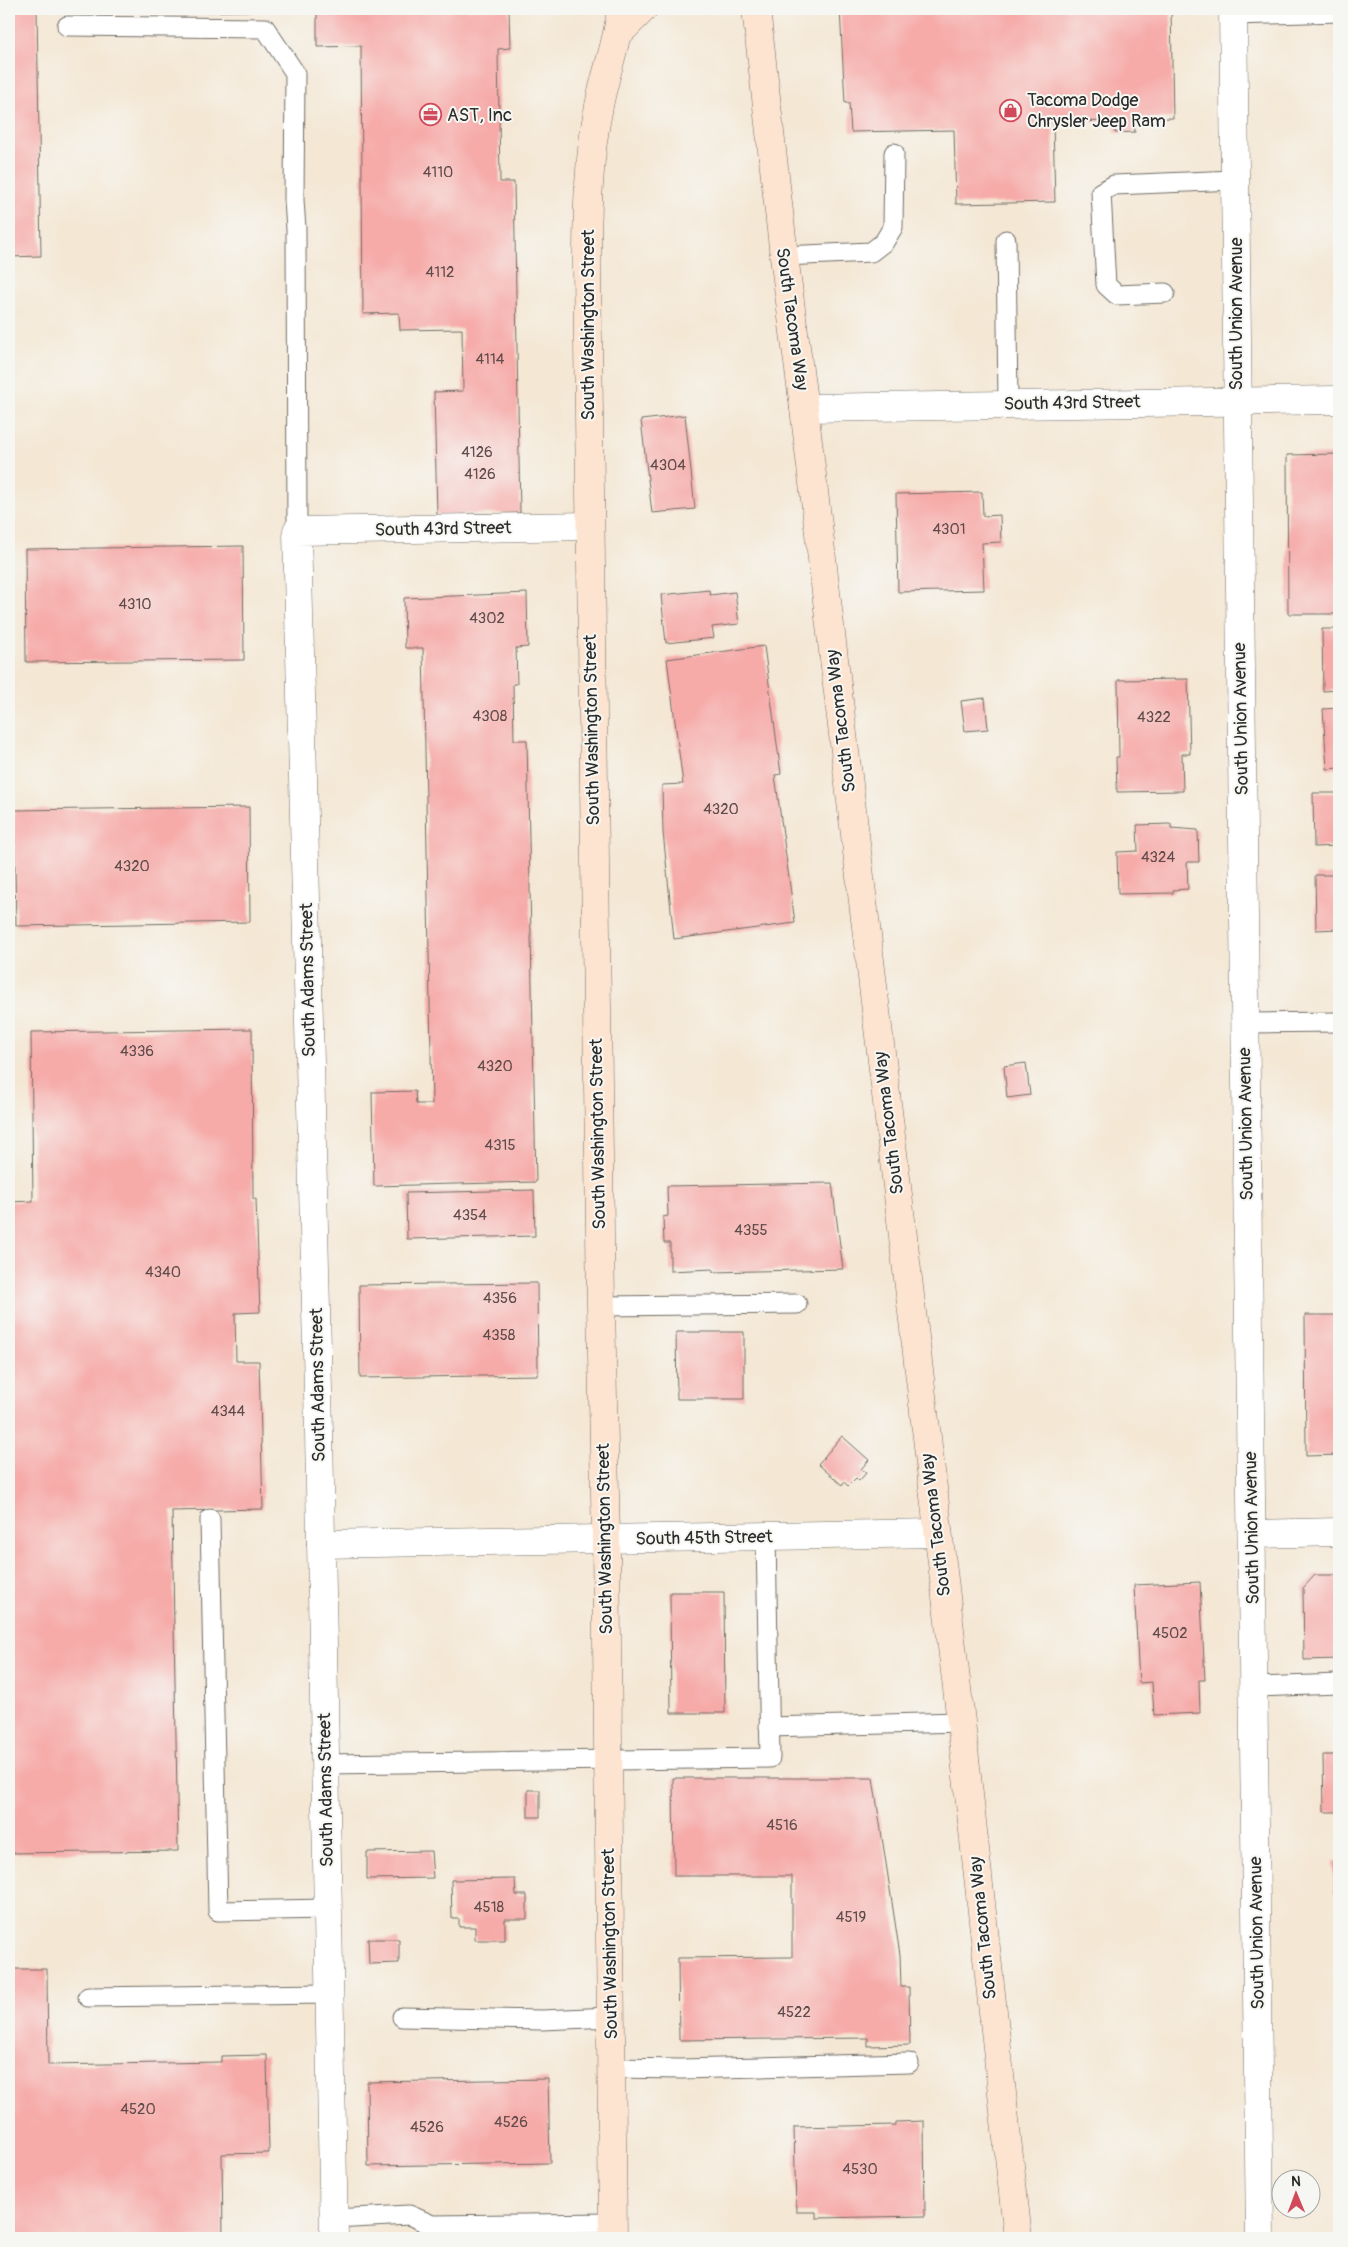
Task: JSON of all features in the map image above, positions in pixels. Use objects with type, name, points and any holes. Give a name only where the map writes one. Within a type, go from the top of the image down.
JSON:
[{"type":"street","name":"South Washington Street","points":[[613,2231],[606,1540],[589,526],[587,267],[589,188],[598,108],[620,21],[643,9]]},
{"type":"street","name":"South Tacoma Way","points":[[756,9],[784,256],[804,408],[961,1722],[1018,2238]]},
{"type":"street","name":"South Union Avenue","points":[[1233,12],[1260,2238]]},
{"type":"street","name":"South 43rd Street","points":[[804,408],[1237,400],[1339,400]]},
{"type":"street","name":"South 43rd Street","points":[[297,531],[589,526]]},
{"type":"street","name":"South Adams Street","points":[[297,531],[321,1544],[334,2229]]},
{"type":"street","points":[[1252,1534],[1339,1532]]},
{"type":"street","name":"South 45th Street","points":[[321,1544],[937,1533]]},
{"type":"lane","points":[[1233,12],[1339,12]]},
{"type":"lane","points":[[67,26],[265,28],[295,73],[294,200],[296,229],[297,531]]},
{"type":"lane","points":[[784,256],[871,252],[884,242],[893,227],[894,153]]},
{"type":"lane","points":[[1165,293],[1117,295],[1106,285],[1101,192],[1114,185],[1235,180]]},
{"type":"lane","points":[[1006,240],[1008,404]]},
{"type":"lane","points":[[1245,1023],[1339,1022]]},
{"type":"lane","points":[[601,1306],[797,1304]]},
{"type":"lane","points":[[210,1519],[218,1911],[328,1909]]},
{"type":"lane","points":[[325,1764],[770,1758],[766,1536]]},
{"type":"lane","points":[[1254,1687],[1339,1684]]},
{"type":"lane","points":[[769,1727],[961,1722]]},
{"type":"lane","points":[[88,1997],[329,1994]]},
{"type":"lane","points":[[402,2017],[542,2020],[611,2017]]},
{"type":"lane","points":[[612,2068],[681,2070],[909,2063]]},
{"type":"lane","points":[[334,2229],[409,2215],[432,2225],[613,2231]]},
{"type":"building","points":[[9,9],[37,9],[41,256],[9,257]]},
{"type":"building","points":[[144,9],[297,9],[297,10],[144,13]]},
{"type":"building","points":[[317,9],[509,9],[510,48],[498,49],[500,182],[514,182],[520,513],[437,515],[434,392],[463,391],[462,329],[400,330],[399,313],[363,314],[361,46],[317,47]]},
{"type":"building","name":"Tacoma Dodge Chrysler Jeep Ram","points":[[840,9],[1171,9],[1173,118],[1134,119],[1135,132],[1115,133],[1115,121],[1053,122],[1055,202],[956,204],[954,130],[851,132],[849,103],[845,103]]},
{"type":"building","points":[[685,415],[695,509],[652,513],[641,420]]},
{"type":"building","points":[[1339,454],[1339,614],[1288,614],[1287,455]]},
{"type":"building","points":[[982,492],[983,516],[1000,515],[1001,542],[982,543],[984,590],[898,592],[896,494]]},
{"type":"building","points":[[243,546],[244,660],[26,662],[25,549]]},
{"type":"building","points":[[709,590],[710,595],[735,592],[739,624],[712,627],[714,638],[666,643],[661,595]]},
{"type":"building","points":[[527,593],[528,647],[516,648],[517,684],[513,684],[514,740],[527,740],[536,1182],[374,1186],[372,1092],[415,1091],[416,1104],[432,1104],[423,648],[405,648],[404,598]]},
{"type":"building","points":[[1322,629],[1339,629],[1339,690],[1323,691]]},
{"type":"building","points":[[764,646],[781,774],[775,775],[795,923],[674,939],[663,832],[662,785],[683,784],[667,659]]},
{"type":"building","points":[[1188,679],[1190,754],[1182,754],[1183,791],[1117,792],[1116,757],[1119,757],[1118,680]]},
{"type":"building","points":[[985,698],[988,729],[965,731],[961,701]]},
{"type":"building","points":[[1339,708],[1339,768],[1327,769],[1323,709]]},
{"type":"building","points":[[1313,793],[1339,793],[1339,846],[1314,847]]},
{"type":"building","points":[[249,807],[250,922],[16,926],[14,810]]},
{"type":"building","points":[[1171,824],[1171,828],[1198,830],[1199,862],[1187,862],[1188,889],[1173,890],[1173,893],[1118,894],[1117,852],[1138,851],[1137,825]]},
{"type":"building","points":[[1315,875],[1339,875],[1339,929],[1316,930]]},
{"type":"building","points":[[252,1029],[253,1199],[256,1199],[260,1312],[235,1313],[236,1361],[259,1361],[263,1509],[172,1511],[178,1851],[9,1853],[9,1202],[33,1201],[31,1032]]},
{"type":"building","points":[[1026,1063],[1030,1095],[1007,1098],[1004,1066]]},
{"type":"building","points":[[832,1183],[843,1269],[713,1272],[713,1269],[670,1271],[670,1243],[664,1243],[663,1217],[668,1216],[667,1186]]},
{"type":"building","points":[[534,1190],[535,1236],[407,1239],[406,1193]]},
{"type":"building","points":[[537,1283],[538,1375],[360,1378],[359,1285]]},
{"type":"building","points":[[1305,1315],[1339,1315],[1339,1455],[1306,1456]]},
{"type":"building","points":[[676,1332],[744,1332],[744,1399],[677,1399]]},
{"type":"building","points":[[842,1436],[869,1460],[861,1469],[866,1473],[859,1481],[856,1478],[848,1486],[844,1482],[842,1485],[818,1464]]},
{"type":"building","points":[[1315,1575],[1339,1575],[1339,1659],[1304,1660],[1303,1588]]},
{"type":"building","points":[[1200,1582],[1205,1680],[1199,1680],[1200,1713],[1154,1715],[1152,1682],[1139,1683],[1134,1585]]},
{"type":"building","points":[[670,1592],[724,1592],[725,1713],[671,1713]]},
{"type":"building","points":[[1323,1755],[1339,1755],[1339,1812],[1324,1812]]},
{"type":"building","points":[[673,1778],[873,1778],[900,1955],[901,1987],[909,1987],[910,2045],[868,2046],[868,2038],[679,2040],[678,1958],[792,1957],[792,1876],[674,1876]]},
{"type":"building","points":[[528,1790],[540,1790],[540,1817],[528,1817]]},
{"type":"building","points":[[431,1851],[433,1878],[367,1879],[367,1852]]},
{"type":"building","points":[[1333,1862],[1339,1862],[1339,1893],[1334,1893]]},
{"type":"building","points":[[515,1879],[516,1895],[527,1895],[527,1919],[505,1919],[505,1940],[475,1940],[475,1927],[459,1927],[459,1919],[452,1919],[451,1880]]},
{"type":"building","points":[[368,1939],[399,1939],[399,1963],[369,1964]]},
{"type":"building","points":[[9,1969],[47,1969],[48,2065],[221,2062],[221,2056],[267,2055],[269,2153],[222,2154],[223,2238],[9,2238]]},
{"type":"building","points":[[548,2079],[550,2163],[368,2166],[367,2082]]},
{"type":"building","points":[[924,2121],[925,2216],[816,2218],[816,2212],[796,2212],[794,2127],[896,2125],[896,2122]]},
{"type":"place","name":"Tacoma Dodge Chrysler Jeep Ram","points":[[1011,110]]},
{"type":"place","name":"AST, Inc","points":[[431,115]]}]
